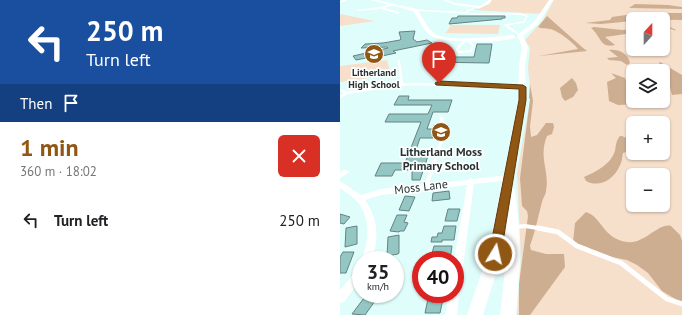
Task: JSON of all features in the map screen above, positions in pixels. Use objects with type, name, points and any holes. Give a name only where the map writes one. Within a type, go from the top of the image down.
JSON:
[{"type":"street","points":[[372,0],[415,10],[434,36],[468,40],[494,39],[527,31],[536,23],[551,0]]},
{"type":"street","points":[[444,0],[455,4],[479,8],[491,0]]},
{"type":"street","points":[[381,8],[393,4]]},
{"type":"street","points":[[358,10],[381,8],[396,12],[385,15]]},
{"type":"street","points":[[474,315],[495,254],[522,100],[522,65],[525,47],[515,35]]},
{"type":"street","points":[[508,178],[513,227],[508,315]]},
{"type":"street","name":"Moss Lane","points":[[359,198],[381,192],[508,178]]},
{"type":"street","points":[[461,251],[471,181]]},
{"type":"street","points":[[340,184],[359,198],[369,214],[373,231],[370,251]]},
{"type":"street","points":[[340,298],[352,284]]},
{"type":"street","points":[[500,315],[510,288]]},
{"type":"street","points":[[451,315],[453,303]]},
{"type":"lane","points":[[340,2],[346,0]]},
{"type":"lane","points":[[468,13],[472,9]]},
{"type":"lane","points":[[415,10],[519,14],[526,16],[527,19],[524,22],[505,26],[515,35]]},
{"type":"lane","points":[[468,40],[473,45],[471,51],[459,52],[457,50],[460,45],[468,40]]},
{"type":"lane","points":[[399,61],[402,85]]},
{"type":"lane","points":[[340,97],[346,93],[402,85],[439,83],[523,87]]},
{"type":"lane","points":[[340,90],[345,91],[346,93]]},
{"type":"lane","points":[[426,187],[446,127],[441,118]]},
{"type":"lane","points":[[513,227],[525,226],[558,232],[577,246],[621,263],[667,299],[682,304]]},
{"type":"shaded area","points":[[491,0],[552,0],[544,14],[474,10]]},
{"type":"shaded area","points":[[554,0],[682,0],[682,315],[517,315],[521,257],[517,173],[531,96],[528,68],[530,48],[525,40],[543,20]]},
{"type":"shaded area","points":[[635,4],[668,5],[682,7],[682,9],[629,8]]},
{"type":"shaded area","points":[[670,13],[682,13],[682,20],[670,20]]},
{"type":"shaded area","points":[[340,14],[375,21],[340,26]]},
{"type":"shaded area","points":[[626,15],[626,22],[601,24],[585,23],[610,20],[612,17]]},
{"type":"shaded area","points":[[547,16],[587,51],[539,56],[578,49],[569,40],[556,31],[538,27]]},
{"type":"shaded area","points":[[451,25],[500,25],[498,34],[446,33]]},
{"type":"shaded area","points":[[591,28],[626,30],[626,34],[605,37],[615,45],[610,46],[603,43]]},
{"type":"shaded area","points":[[609,50],[622,52],[625,54],[630,63],[626,64],[621,61],[609,60],[607,58],[618,57]]},
{"type":"shaded area","points":[[387,60],[391,75],[340,82],[340,66]]},
{"type":"shaded area","points":[[670,68],[682,75],[682,94],[672,95],[670,87]]},
{"type":"shaded area","points":[[611,73],[625,78],[626,105],[618,105],[609,101],[607,82],[616,78]]},
{"type":"shaded area","points":[[572,78],[576,83],[578,90],[573,97],[565,101],[562,97],[560,88]]},
{"type":"shaded area","points":[[530,84],[533,101],[530,126],[531,137],[537,135],[546,123],[553,123],[554,127],[552,134],[547,136],[545,144],[544,158],[547,177],[546,192],[530,246],[531,250],[546,254],[564,254],[565,267],[530,315],[519,315],[519,284],[528,216],[527,211],[522,206],[520,178],[530,99]]},
{"type":"shaded area","points":[[620,136],[626,138],[626,152],[623,153],[621,164],[614,175],[601,183],[596,184],[586,181],[584,177],[598,170],[610,160],[615,151],[617,141]]},
{"type":"shaded area","points":[[586,212],[596,218],[613,237],[627,242],[639,240],[661,227],[671,226],[680,235],[682,241],[682,303],[662,291],[648,273],[637,265],[627,260],[601,255],[587,247],[573,242],[575,223]]},
{"type":"building","points":[[458,16],[505,16],[505,18],[449,24],[452,18],[457,18]]},
{"type":"building","points":[[415,31],[413,39],[417,42],[427,40],[432,43],[393,51],[396,53],[368,59],[356,60],[353,56],[388,48],[361,48],[365,44],[400,40],[399,32]]},
{"type":"building","points":[[477,44],[492,44],[489,63],[425,62],[429,55],[438,55],[437,57],[474,57]]},
{"type":"building","points":[[399,96],[409,96],[408,100],[452,100],[448,112],[433,112],[427,129],[436,129],[433,138],[420,138],[415,153],[429,153],[420,180],[412,180],[412,170],[395,170],[392,176],[375,176],[381,163],[405,163],[421,122],[385,122],[389,114],[428,114],[432,105],[394,105]]},
{"type":"building","points":[[449,191],[450,199],[432,201],[433,193]]},
{"type":"building","points":[[405,196],[415,197],[409,211],[399,210]]},
{"type":"building","points":[[448,209],[460,209],[457,221],[445,221]]},
{"type":"building","points":[[340,214],[350,217],[344,224],[340,223]]},
{"type":"building","points":[[397,215],[407,215],[404,222],[408,223],[404,231],[390,231]]},
{"type":"building","points":[[357,226],[357,244],[345,247],[346,228]]},
{"type":"building","points":[[444,226],[456,226],[454,240],[431,242],[432,237],[437,237],[438,233],[442,233]]},
{"type":"building","points":[[399,235],[399,251],[387,251],[388,237]]},
{"type":"building","points":[[434,246],[452,246],[451,251],[433,251]]},
{"type":"building","points":[[343,252],[352,252],[352,257],[346,273],[340,273],[340,257]]},
{"type":"building","points":[[360,303],[374,303],[365,315],[352,314]]},
{"type":"building","points":[[427,303],[442,303],[440,313],[425,313]]},
{"type":"waterway","points":[[670,28],[675,30]]},
{"type":"place","name":"Litherland High School","points":[[374,54]]},
{"type":"place","name":"Litherland Moss Primary School","points":[[441,132]]},
{"type":"route","points":[[439,83],[523,87],[495,254]]}]
